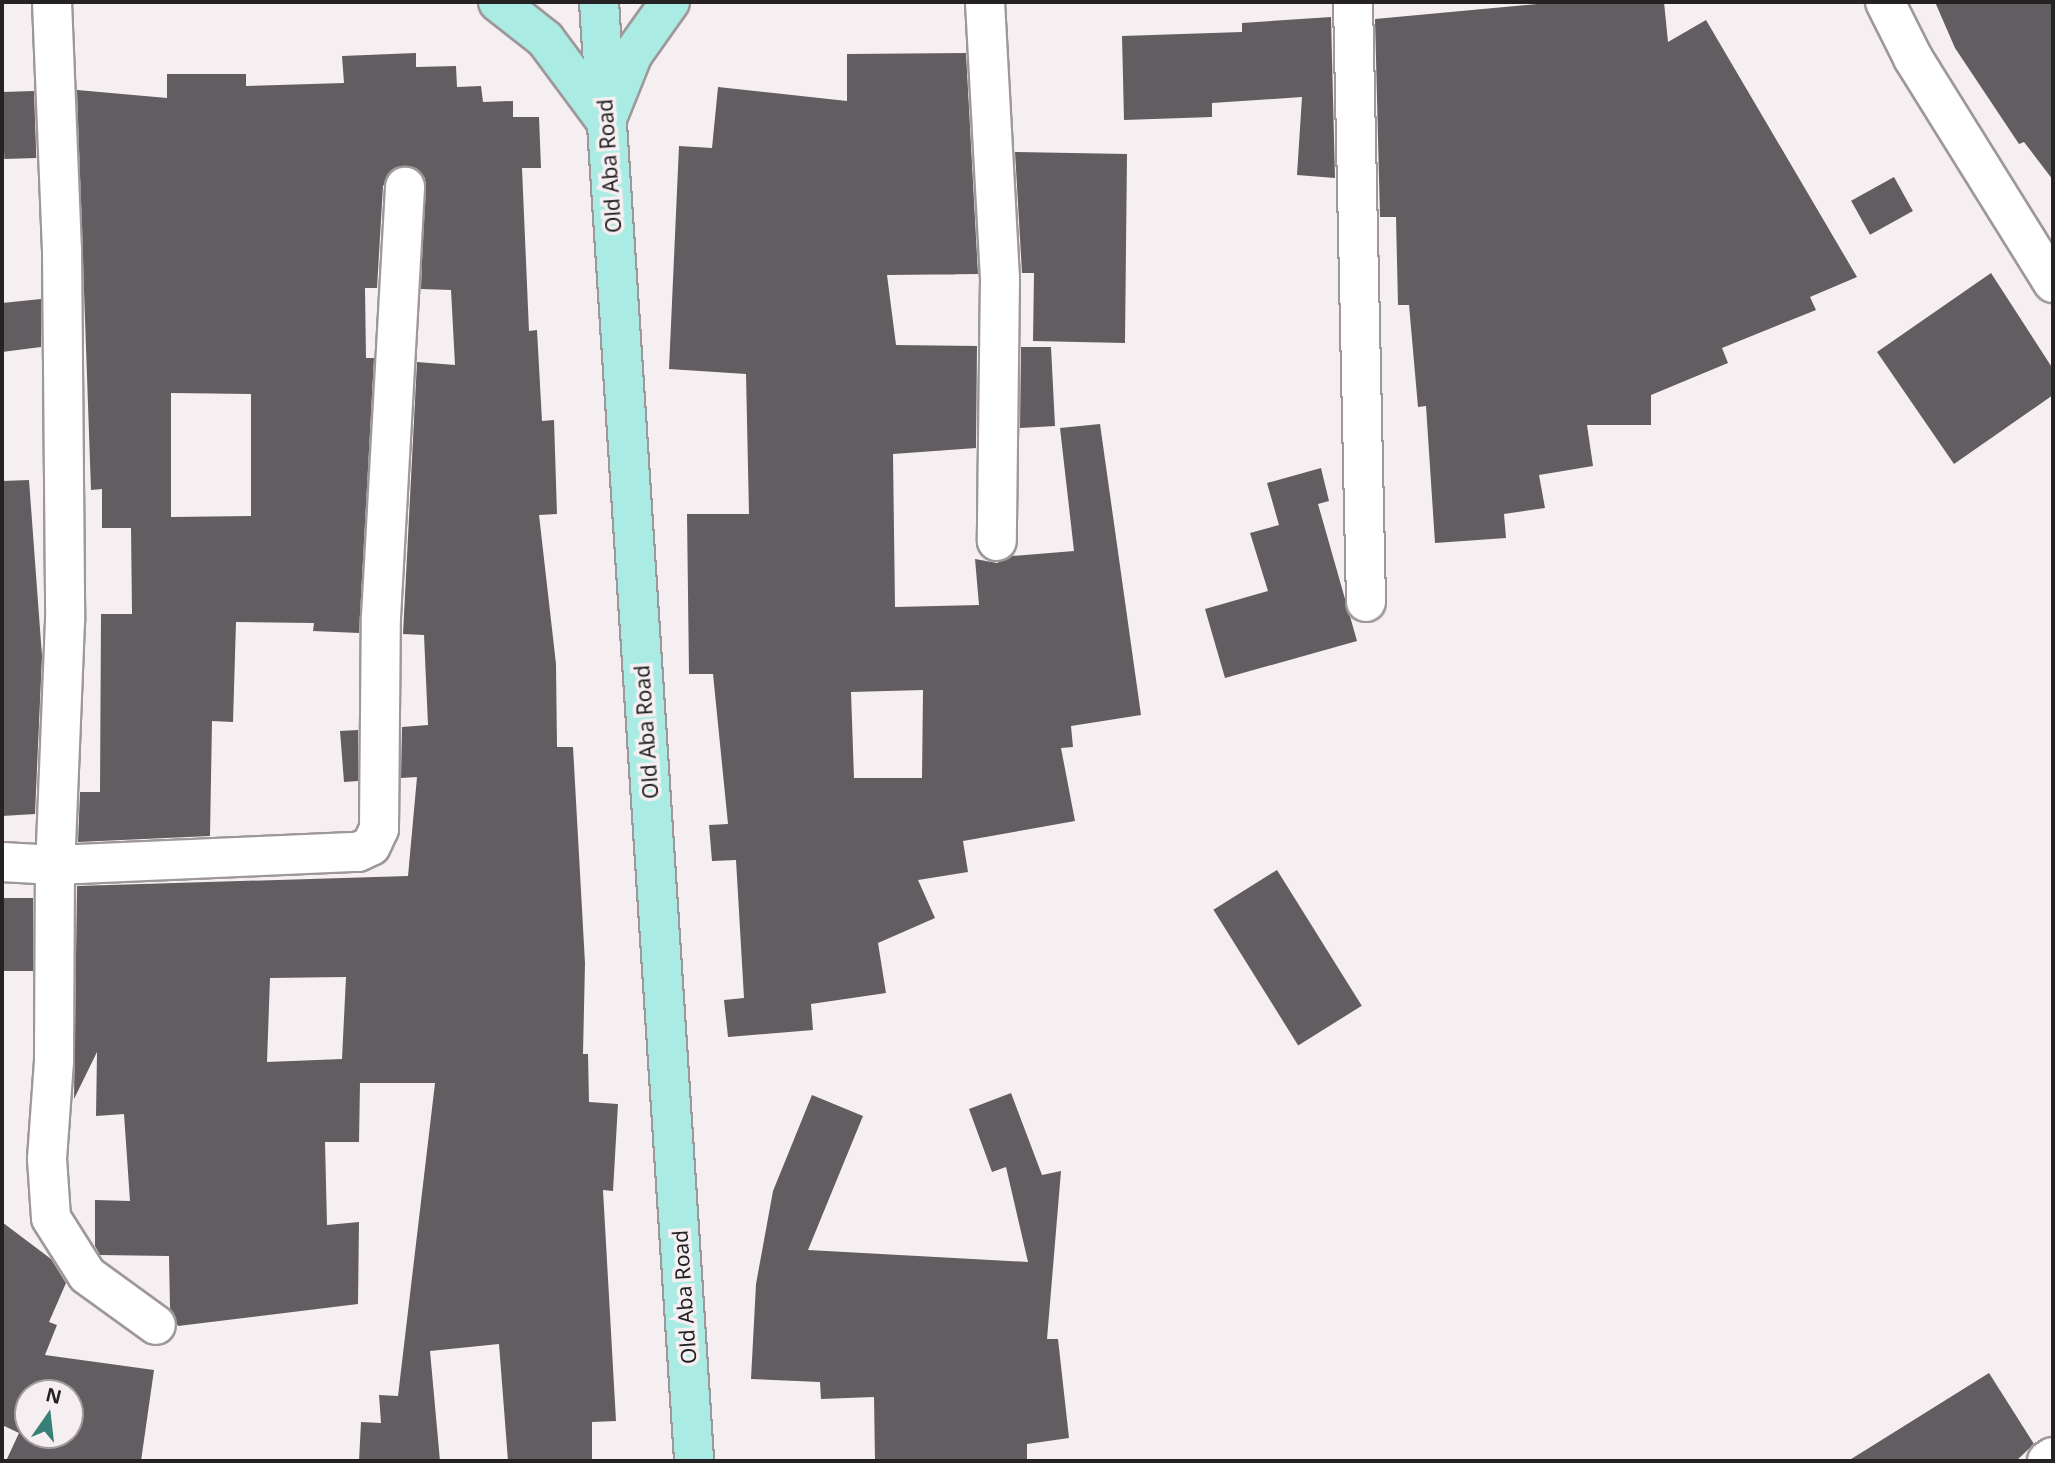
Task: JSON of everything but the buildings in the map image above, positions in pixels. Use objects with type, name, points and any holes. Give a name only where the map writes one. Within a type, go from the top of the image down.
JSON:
[{"type":"main road","points":[[498,2],[545,39],[606,121]]},
{"type":"main road","name":"Old Aba Road","points":[[599,2],[694,1461]]},
{"type":"main road","points":[[606,121],[633,54],[670,2]]},
{"type":"street","points":[[52,2],[62,250],[65,607],[55,865],[54,1061],[47,1159],[51,1218],[87,1275],[156,1325]]},
{"type":"street","points":[[985,2],[1000,278],[997,541]]},
{"type":"street","points":[[1353,2],[1366,602]]},
{"type":"street","points":[[1885,2],[1913,58],[2053,283]]},
{"type":"street","points":[[2,862],[55,865],[358,852],[371,846],[379,828],[381,617],[405,187]]},
{"type":"street","points":[[2047,1461],[2053,1457]]}]
